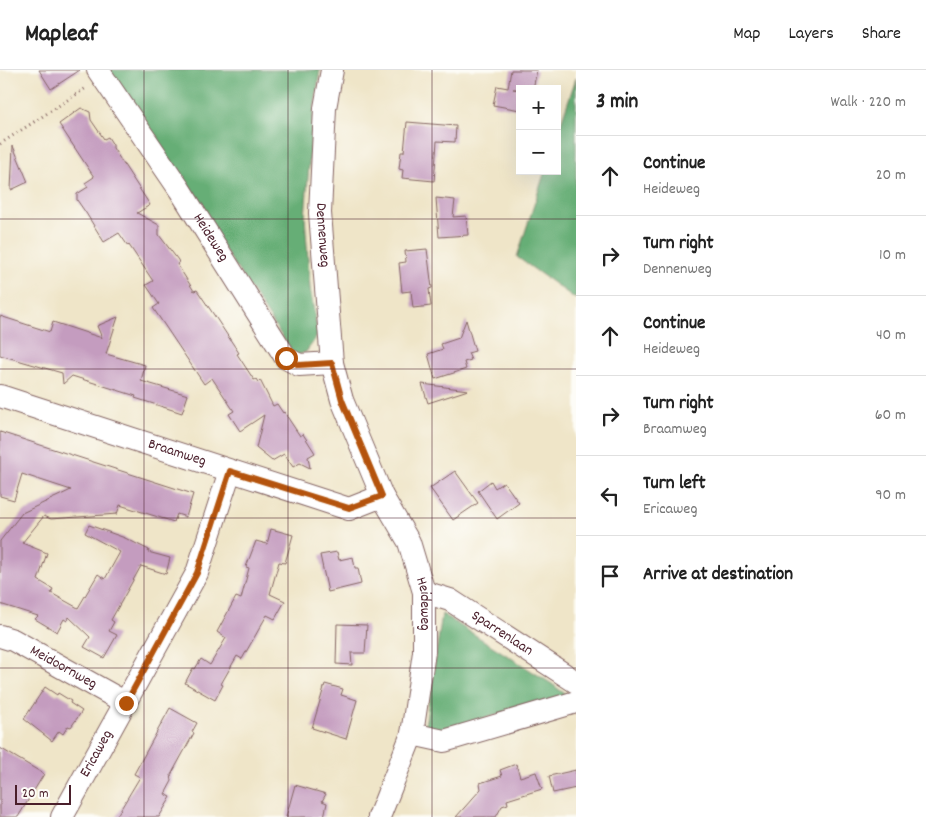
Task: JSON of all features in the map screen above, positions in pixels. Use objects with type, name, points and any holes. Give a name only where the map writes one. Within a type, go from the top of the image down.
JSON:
[{"type":"street","name":"Dennenweg","points":[[332,70],[325,108],[320,213],[332,363],[342,400]]},
{"type":"street","name":"Heideweg","points":[[102,76],[180,190],[286,358],[299,365],[332,363]]},
{"type":"street","name":"Braamweg","points":[[0,396],[349,508],[382,496]]},
{"type":"street","name":"Heideweg","points":[[342,400],[382,496],[409,542],[424,592],[424,652],[412,734],[379,817]]},
{"type":"street","name":"Ericaweg","points":[[62,817],[197,573],[230,471]]},
{"type":"street","name":"Sparrenlaan","points":[[424,592],[450,600],[576,682]]},
{"type":"street","name":"Meidoornweg","points":[[0,636],[13,640],[126,703]]},
{"type":"street","points":[[412,734],[444,742],[576,702]]},
{"type":"path","points":[[0,144],[102,76]]},
{"type":"green space","points":[[105,70],[320,70],[312,126],[305,217],[310,288],[318,335],[306,352],[295,356]]},
{"type":"green space","points":[[576,78],[576,299],[517,257],[544,175],[561,175],[561,123]]},
{"type":"green space","points":[[442,614],[552,684],[569,697],[424,733]]},
{"type":"building","points":[[39,70],[80,70],[51,89]]},
{"type":"building","points":[[511,70],[537,70],[534,85],[516,85],[516,89],[513,89],[516,89],[516,109],[493,105],[497,86],[508,88]]},
{"type":"building","points":[[81,108],[90,112],[91,120],[104,139],[108,137],[113,148],[150,205],[137,213],[159,225],[159,235],[178,260],[179,263],[177,264],[194,291],[197,290],[239,353],[237,354],[254,380],[256,379],[258,382],[260,380],[273,406],[277,404],[300,436],[303,434],[315,453],[308,457],[310,468],[300,463],[293,467],[284,454],[272,461],[256,448],[264,415],[240,431],[229,414],[234,411],[212,378],[204,384],[153,308],[159,304],[146,285],[153,281],[129,245],[119,233],[104,242],[77,200],[77,194],[88,187],[85,183],[94,177],[59,124]]},
{"type":"building","points":[[407,122],[456,126],[455,142],[437,141],[434,181],[402,178],[403,170],[399,169],[401,152],[404,152]]},
{"type":"building","points":[[13,146],[28,182],[11,190]]},
{"type":"building","points":[[436,198],[455,200],[453,217],[466,216],[468,235],[439,237]]},
{"type":"building","points":[[427,249],[432,288],[429,289],[431,306],[413,308],[411,291],[402,292],[399,263],[406,262],[405,251]]},
{"type":"building","points":[[0,316],[50,332],[53,322],[102,338],[97,326],[118,317],[106,354],[145,365],[141,381],[188,395],[182,413],[72,376],[63,384],[62,373],[0,355]]},
{"type":"building","points":[[466,320],[475,351],[468,353],[471,360],[464,362],[466,369],[435,379],[428,354],[443,349],[441,344],[459,338]]},
{"type":"building","points":[[422,384],[468,390],[428,403]]},
{"type":"building","points":[[0,432],[193,494],[186,517],[177,514],[174,522],[120,505],[117,514],[51,519],[44,516],[22,543],[47,553],[38,580],[53,589],[51,593],[78,608],[98,574],[105,579],[120,552],[85,533],[89,525],[125,538],[149,550],[148,552],[170,558],[166,574],[141,566],[111,620],[114,622],[109,631],[117,635],[104,658],[84,647],[90,637],[69,617],[67,621],[64,619],[57,632],[35,619],[38,616],[0,604],[0,541],[22,513],[71,490],[22,474],[14,500],[0,496]]},
{"type":"building","points":[[455,471],[478,503],[453,520],[430,488]]},
{"type":"building","points":[[491,481],[495,488],[504,482],[519,503],[497,519],[478,491]]},
{"type":"building","points":[[271,529],[293,535],[285,563],[279,562],[270,594],[285,601],[275,619],[267,615],[242,659],[237,656],[221,684],[223,685],[215,700],[185,683],[193,668],[195,669],[201,659],[210,665],[226,638],[217,632],[236,597],[241,599],[249,568],[246,567],[256,541],[267,544]]},
{"type":"building","points":[[337,552],[339,560],[353,557],[355,568],[358,568],[361,584],[328,592],[320,555]]},
{"type":"building","points":[[337,624],[367,625],[365,653],[351,653],[352,665],[336,664]]},
{"type":"building","points":[[325,684],[343,689],[341,695],[357,700],[346,739],[312,728]]},
{"type":"building","points":[[45,687],[71,701],[70,703],[82,711],[71,727],[68,726],[63,734],[59,731],[52,741],[24,719]]},
{"type":"building","points":[[170,708],[197,723],[192,732],[194,733],[171,775],[172,781],[165,794],[171,797],[159,817],[116,817],[140,777],[134,774]]},
{"type":"building","points":[[0,748],[44,774],[18,817],[0,817]]},
{"type":"building","points":[[516,764],[520,777],[536,772],[542,789],[507,800],[508,804],[502,806],[496,817],[456,817],[481,789],[480,783],[502,776],[500,770]]},
{"type":"building","points":[[576,770],[576,788],[553,793],[549,776]]},
{"type":"building","points":[[295,785],[326,794],[322,801],[327,803],[324,817],[286,817]]},
{"type":"route","points":[[126,703],[197,573],[230,471],[349,508],[382,496],[342,400],[332,363],[299,365],[286,358]]}]
